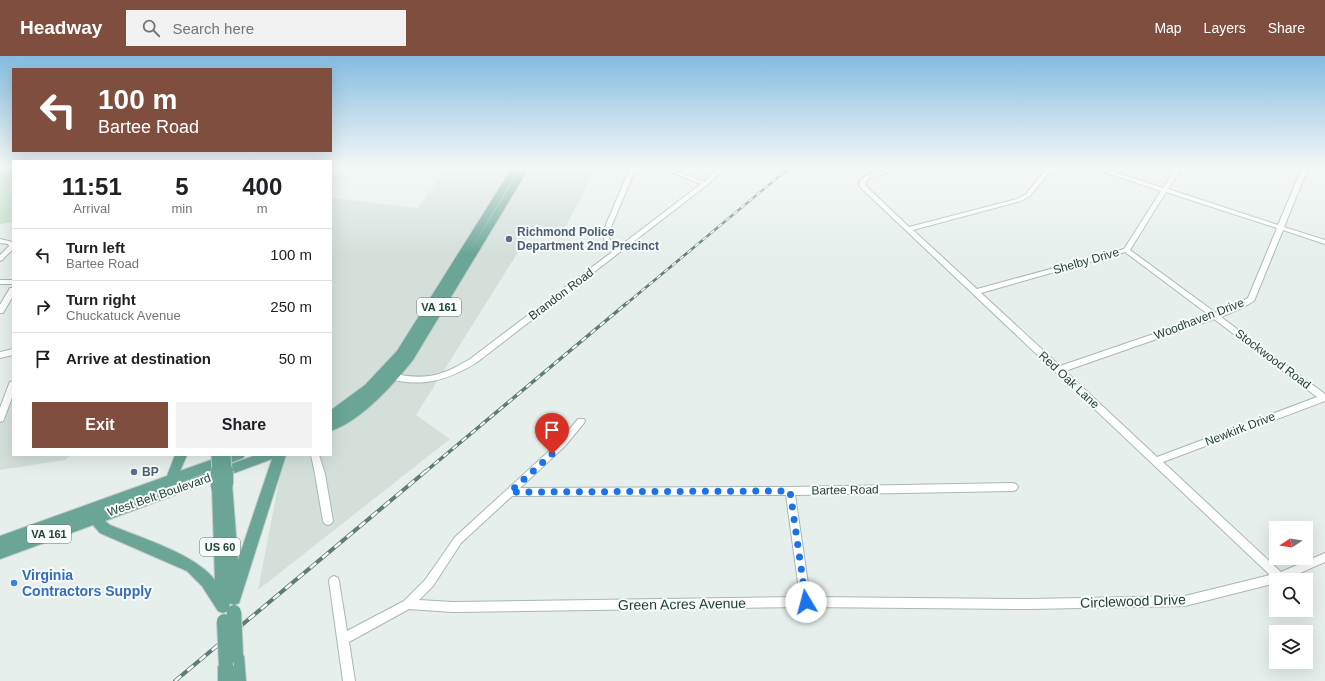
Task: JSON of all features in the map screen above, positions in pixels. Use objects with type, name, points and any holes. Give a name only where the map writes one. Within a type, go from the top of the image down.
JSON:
[{"type":"main road","name":"VA 161","points":[[332,415],[389,376],[498,197]]},
{"type":"main road","name":"VA 161","points":[[332,425],[365,403],[389,376],[409,357],[507,197]]},
{"type":"main road","points":[[173,485],[181,456]]},
{"type":"main road","name":"VA 161","points":[[221,469],[238,456]]},
{"type":"main road","name":"VA 161","points":[[221,469],[266,456]]},
{"type":"main road","points":[[229,609],[280,456]]},
{"type":"main road","name":"West Belt Boulevard","points":[[0,542],[83,512],[98,512],[221,469]]},
{"type":"main road","name":"US 60","points":[[221,469],[229,609],[229,668],[238,681]]},
{"type":"main road","name":"VA 161","points":[[0,553],[98,512]]},
{"type":"main road","points":[[98,512],[99,523],[105,529],[185,563],[197,570],[229,609]]},
{"type":"street","points":[[621,197],[605,234],[607,241],[621,249]]},
{"type":"street","name":"Brandon Road","points":[[389,376],[424,380],[454,373],[473,361],[688,197]]},
{"type":"street","name":"Red Oak Lane","points":[[874,197],[1276,573]]},
{"type":"street","points":[[908,230],[1019,200],[1024,197]]},
{"type":"street","name":"Shelby Drive","points":[[975,292],[1126,250],[1160,197]]},
{"type":"street","points":[[1187,197],[1325,242]]},
{"type":"street","name":"Woodhaven Drive","points":[[1058,370],[1215,316],[1251,299],[1293,197]]},
{"type":"street","points":[[0,241],[10,242],[12,246],[0,259]]},
{"type":"street","name":"Stockwood Road","points":[[1126,250],[1325,397]]},
{"type":"street","points":[[0,282],[12,282]]},
{"type":"street","points":[[0,310],[12,292]]},
{"type":"street","points":[[0,355],[12,352]]},
{"type":"street","points":[[0,419],[12,387]]},
{"type":"street","name":"Newkirk Drive","points":[[1156,461],[1325,397]]},
{"type":"street","points":[[343,639],[408,604],[429,583],[458,540],[562,444],[581,421]]},
{"type":"street","points":[[315,456],[328,521]]},
{"type":"street","name":"Bartee Road","points":[[510,492],[790,491],[1013,487]]},
{"type":"street","points":[[790,491],[806,602]]},
{"type":"street","name":"Circlewood Drive","points":[[1289,573],[1325,557]]},
{"type":"street","name":"Circlewood Drive","points":[[1029,604],[1185,601],[1269,580]]},
{"type":"street","points":[[334,581],[349,681]]},
{"type":"street","name":"Green Acres Avenue","points":[[408,604],[452,607],[806,602],[1029,604]]},
{"type":"shaded area","points":[[426,197],[581,197],[561,236],[530,233],[416,415],[450,439],[258,590],[284,456],[332,456],[332,199],[418,208]]},
{"type":"shaded area","points":[[12,387],[12,456],[69,456],[65,460],[0,470],[0,419]]},
{"type":"green space","points":[[0,197],[12,197],[12,222],[0,224]]},
{"type":"railway","points":[[626,304],[754,197]]},
{"type":"railway","points":[[425,472],[627,303]]},
{"type":"railway","points":[[175,681],[426,471]]},
{"type":"place","name":"Richmond Police Department 2nd Precinct","points":[[509,239]]},
{"type":"place","name":"BP","points":[[134,472]]},
{"type":"place","name":"Virginia Contractors Supply","points":[[14,583]]},
{"type":"route","points":[[552,454],[510,492],[790,491],[806,602]]}]
